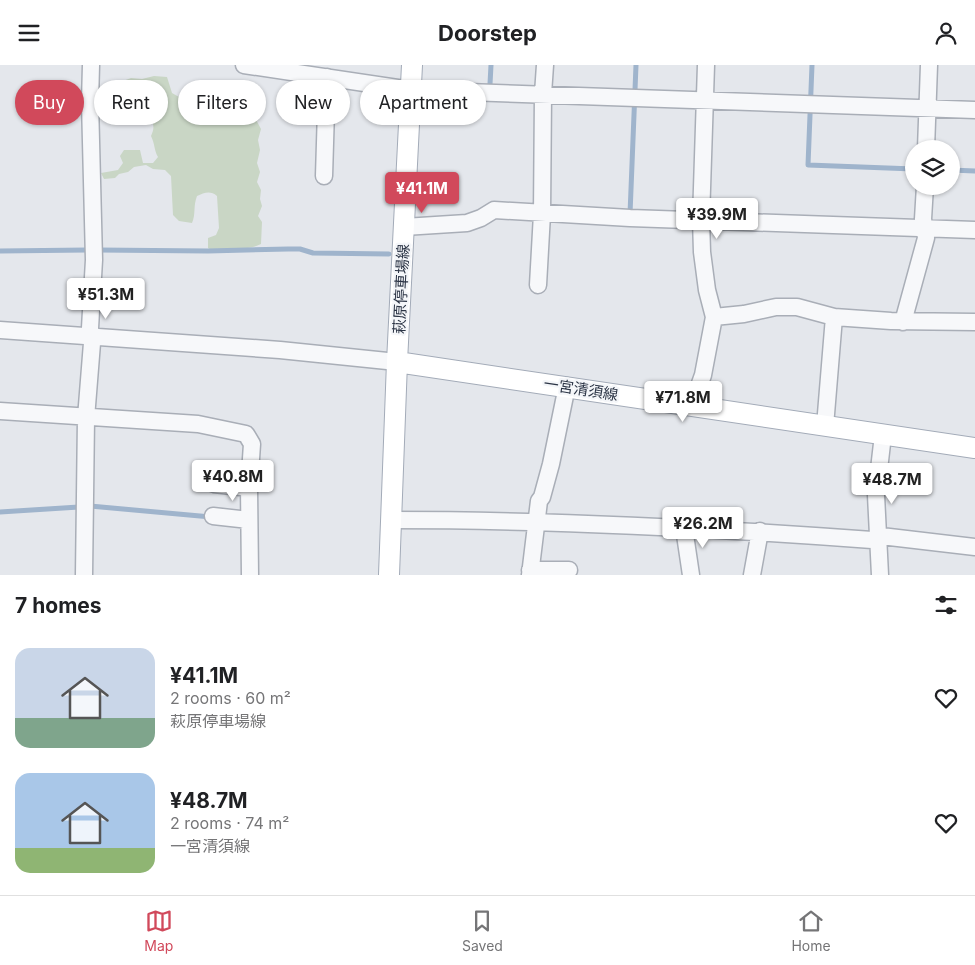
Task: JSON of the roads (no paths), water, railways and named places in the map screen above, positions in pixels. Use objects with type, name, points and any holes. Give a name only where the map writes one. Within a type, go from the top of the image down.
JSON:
[{"type":"main road","name":"萩原停車場線","points":[[411,80],[412,65]]},
{"type":"main road","name":"萩原停車場線","points":[[397,362],[409,125]]},
{"type":"main road","name":"一宮清須線","points":[[397,362],[975,448]]},
{"type":"main road","points":[[389,575],[397,362]]},
{"type":"street","points":[[84,575],[86,417],[94,260],[90,102],[91,65]]},
{"type":"street","points":[[244,65],[360,82]]},
{"type":"street","points":[[538,285],[542,214],[545,65]]},
{"type":"street","points":[[692,406],[703,375],[714,317],[707,290],[702,252],[706,65]]},
{"type":"street","points":[[926,140],[929,65]]},
{"type":"street","points":[[324,176],[327,77]]},
{"type":"street","points":[[486,92],[975,110]]},
{"type":"street","points":[[902,322],[926,238],[923,219],[924,195]]},
{"type":"street","points":[[404,227],[467,223],[481,218],[494,210],[542,214],[975,230]]},
{"type":"street","points":[[714,317],[744,314],[776,307],[797,307],[834,317],[902,322],[975,322]]},
{"type":"street","points":[[825,426],[834,317]]},
{"type":"street","points":[[0,330],[280,350],[397,362]]},
{"type":"street","points":[[567,386],[551,465],[542,497],[539,501],[530,573],[569,570]]},
{"type":"street","points":[[0,411],[198,424],[246,433],[252,443],[249,520],[250,575]]},
{"type":"street","points":[[880,575],[876,495],[883,435]]},
{"type":"street","points":[[214,484],[250,489]]},
{"type":"street","points":[[214,516],[249,520]]},
{"type":"street","points":[[391,519],[536,522],[760,531],[872,540],[881,535],[975,547]]},
{"type":"street","points":[[684,528],[691,575]]},
{"type":"street","points":[[752,575],[760,531]]},
{"type":"waterway","points":[[490,84],[491,65]]},
{"type":"waterway","points":[[630,214],[636,65]]},
{"type":"waterway","points":[[812,65],[808,165],[905,169]]},
{"type":"waterway","points":[[960,170],[975,171]]},
{"type":"waterway","points":[[98,250],[208,251],[300,249],[313,253],[389,254]]},
{"type":"waterway","points":[[0,251],[87,250]]},
{"type":"waterway","points":[[90,506],[211,517]]},
{"type":"waterway","points":[[0,512],[79,507]]}]
